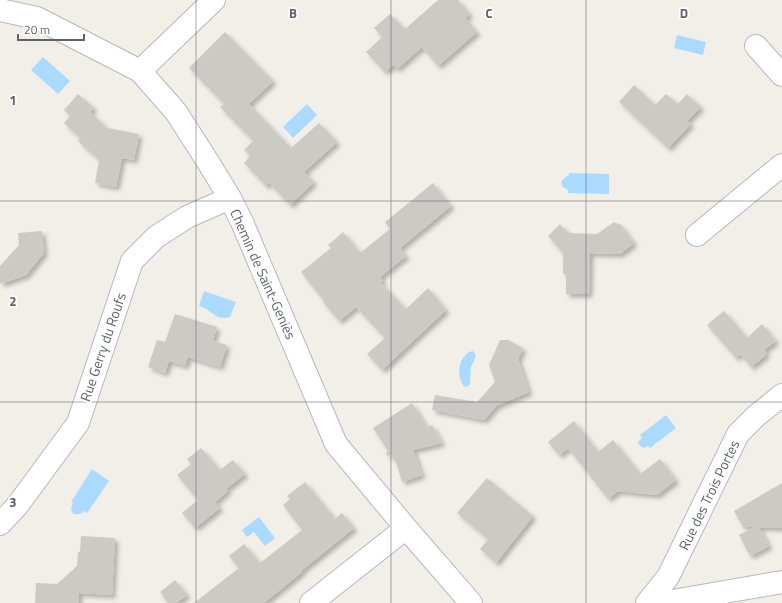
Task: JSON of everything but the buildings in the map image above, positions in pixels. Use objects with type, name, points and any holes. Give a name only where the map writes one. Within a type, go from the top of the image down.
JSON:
[{"type":"street","points":[[140,71],[214,0]]},
{"type":"street","name":"Chemin de Saint-Geniès","points":[[0,10],[37,18],[140,71],[176,112],[230,198],[245,229],[336,444],[471,603]]},
{"type":"street","points":[[756,46],[782,74]]},
{"type":"street","points":[[697,235],[782,165]]},
{"type":"street","name":"Rue Gerry du Roufs","points":[[0,524],[17,506],[78,423],[132,261],[156,237],[187,217],[230,198]]},
{"type":"street","name":"Rue des Trois Portes","points":[[647,603],[668,577],[738,434],[756,416],[782,396]]},
{"type":"street","points":[[311,603],[406,528]]},
{"type":"street","points":[[661,603],[782,582]]},
{"type":"water","points":[[677,35],[706,42],[703,55],[674,48]]},
{"type":"water","points":[[43,57],[70,81],[58,94],[31,70]]},
{"type":"water","points":[[307,104],[317,115],[293,138],[283,127]]},
{"type":"water","points":[[569,173],[609,174],[609,194],[568,193],[568,190],[563,187],[561,182],[569,175]]},
{"type":"water","points":[[204,291],[236,302],[230,317],[218,317],[199,306]]},
{"type":"water","points":[[473,351],[476,356],[471,367],[470,383],[469,386],[464,387],[460,378],[460,365],[464,357],[469,352]]},
{"type":"water","points":[[666,415],[676,428],[650,448],[648,446],[643,448],[639,445],[638,442],[642,438],[640,435]]},
{"type":"water","points":[[92,469],[109,481],[87,513],[85,511],[80,514],[74,514],[71,509],[73,503],[71,502]]},
{"type":"water","points":[[259,517],[275,538],[265,546],[254,532],[247,537],[242,530]]}]
